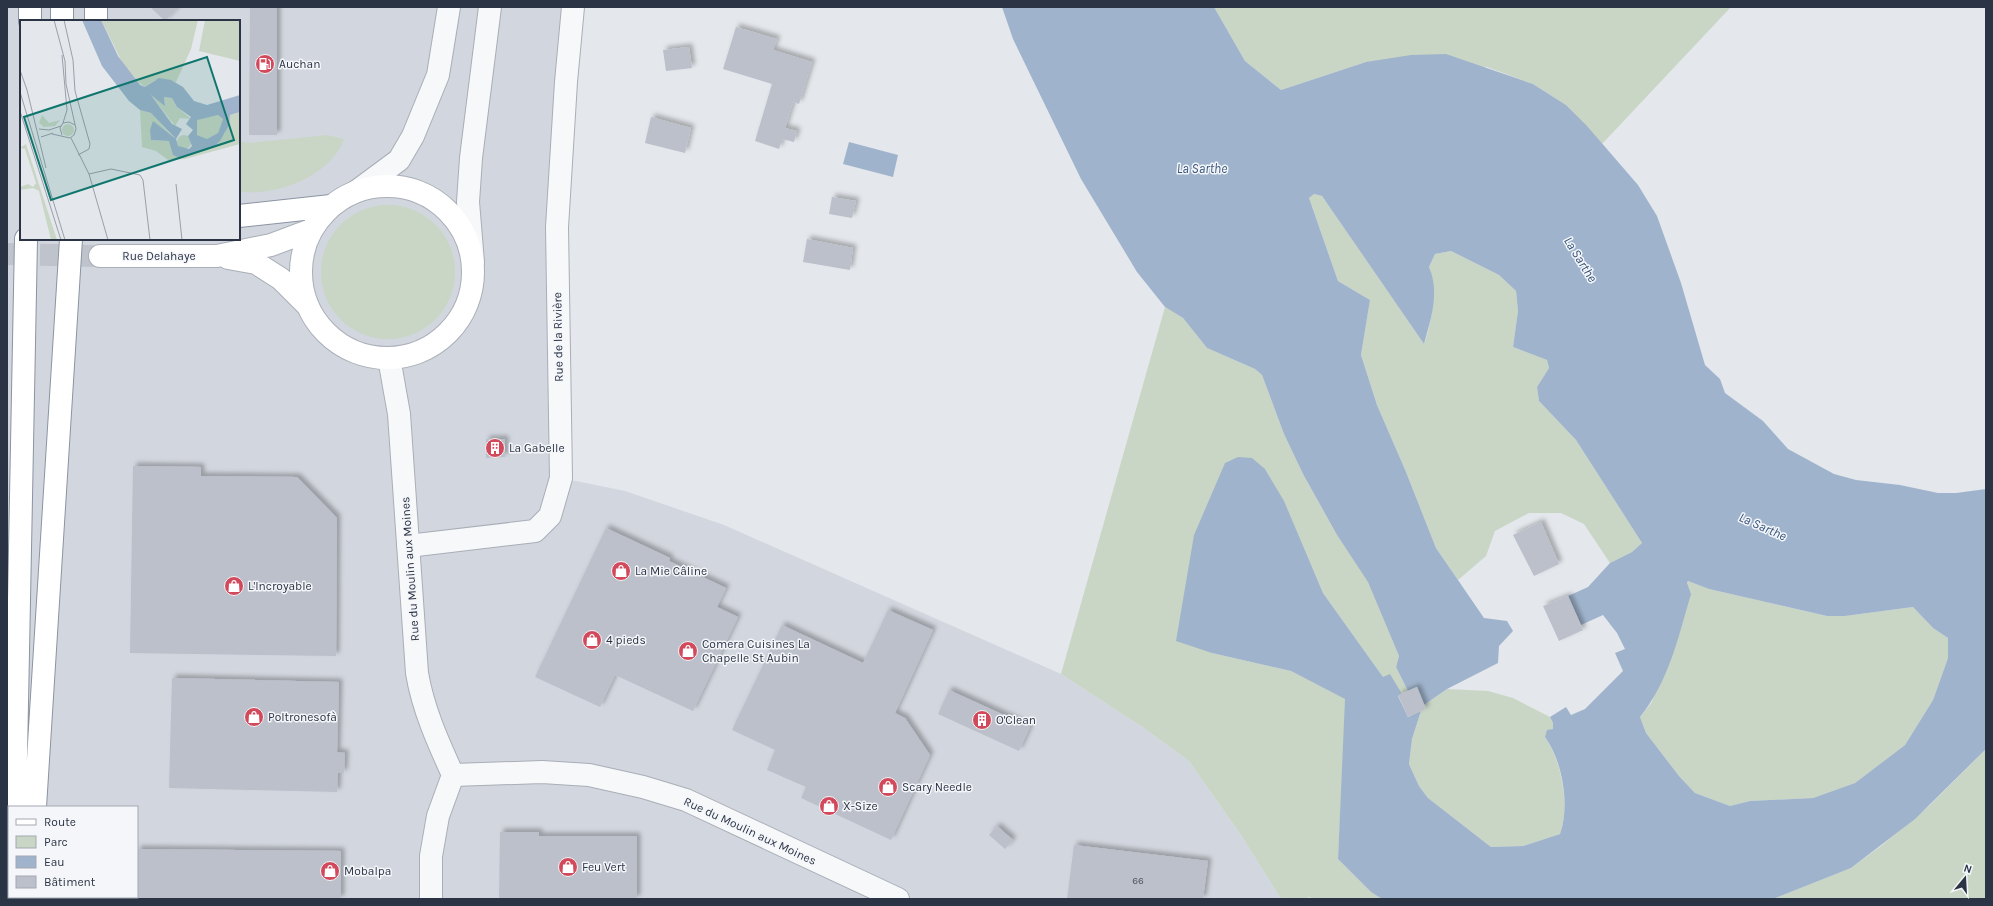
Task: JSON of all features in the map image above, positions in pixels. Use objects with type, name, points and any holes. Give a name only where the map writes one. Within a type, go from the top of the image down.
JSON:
[{"type":"main road","points":[[30,7],[30,20]]},
{"type":"main road","points":[[62,7],[62,20]]},
{"type":"main road","points":[[96,7],[96,20]]},
{"type":"main road","points":[[399,187],[419,193],[438,203],[449,212],[465,235],[473,262],[473,278],[465,309],[457,322],[434,344],[420,352],[389,358],[364,355],[341,344],[322,328],[308,307],[303,292],[301,276],[304,253],[312,230],[331,206],[357,191],[370,188],[399,187]]},
{"type":"main road","points":[[240,216],[331,206]]},
{"type":"main road","name":"Rue Delahaye","points":[[217,256],[270,245],[312,230]]},
{"type":"main road","points":[[15,806],[26,240]]},
{"type":"main road","points":[[35,806],[71,240]]},
{"type":"main road","name":"Rue Delahaye","points":[[100,256],[217,256],[256,263],[282,279],[308,307]]},
{"type":"street","points":[[357,191],[399,160],[413,136],[438,75],[449,7]]},
{"type":"street","points":[[473,262],[468,202],[471,158],[490,7]]},
{"type":"street","name":"Rue de la Rivière","points":[[408,546],[535,531],[550,516],[561,478],[557,227],[566,82],[573,7]]},
{"type":"street","name":"Rue du Moulin aux Moines","points":[[389,358],[399,414],[417,673],[420,693],[435,735],[453,775],[542,772],[589,775],[643,787],[686,800],[898,899]]},
{"type":"street","points":[[431,899],[431,856],[437,823],[453,775]]},
{"type":"shaded area","points":[[7,7],[575,7],[557,227],[561,478],[625,491],[724,525],[1061,674],[1141,726],[1189,761],[1241,835],[1281,899],[7,899]]},
{"type":"green space","points":[[1214,7],[1731,7],[1602,144],[1566,105],[1533,84],[1487,67],[1366,62],[1281,90],[1245,61]]},
{"type":"green space","points":[[327,135],[344,139],[338,152],[328,163],[315,173],[285,187],[269,191],[253,192],[240,191],[240,141],[249,143]]},
{"type":"green space","points":[[1314,194],[1322,196],[1424,344],[1431,316],[1433,294],[1433,284],[1429,267],[1435,254],[1451,251],[1499,275],[1516,291],[1518,311],[1513,347],[1547,360],[1549,368],[1537,387],[1539,401],[1576,440],[1642,543],[1632,552],[1610,563],[1584,524],[1561,513],[1529,513],[1495,531],[1486,556],[1458,580],[1436,548],[1406,472],[1377,405],[1361,355],[1370,300],[1338,281],[1309,198]]},
{"type":"green space","points":[[395,205],[420,213],[431,220],[440,229],[450,246],[454,259],[454,285],[450,298],[440,315],[431,324],[414,334],[401,338],[381,339],[356,331],[345,324],[336,315],[326,298],[322,285],[321,265],[329,240],[336,229],[345,220],[362,210],[375,206]]},
{"type":"green space","points":[[1165,307],[1183,318],[1207,348],[1255,369],[1262,375],[1284,434],[1303,474],[1337,535],[1368,581],[1399,656],[1396,667],[1408,691],[1402,694],[1383,677],[1323,593],[1283,501],[1265,469],[1212,653],[1291,671],[1346,699],[1338,859],[1371,892],[1382,899],[1316,899],[1308,897],[1307,899],[1281,899],[1241,835],[1189,761],[1141,726],[1061,674]]},
{"type":"green space","points":[[1688,581],[1709,589],[1827,616],[1845,616],[1913,607],[1933,628],[1948,638],[1948,658],[1933,700],[1905,745],[1855,783],[1813,798],[1750,801],[1730,806],[1695,793],[1679,776],[1646,733],[1640,717],[1652,702]]},
{"type":"green space","points":[[1447,689],[1488,691],[1513,698],[1550,717],[1553,723],[1553,729],[1545,737],[1556,759],[1563,784],[1564,811],[1560,834],[1523,846],[1491,847],[1428,798],[1419,786],[1409,764],[1412,739],[1421,711],[1426,709],[1424,705]]},
{"type":"green space","points":[[1986,749],[1986,899],[1773,899],[1851,868],[1881,846],[1929,806]]},
{"type":"water","name":"La Sarthe","points":[[1002,7],[1214,7],[1245,61],[1281,90],[1366,62],[1411,55],[1446,54],[1533,84],[1566,105],[1587,126],[1638,185],[1657,216],[1681,283],[1705,365],[1720,379],[1725,393],[1763,421],[1788,449],[1834,474],[1856,480],[1900,485],[1938,493],[1956,493],[1986,489],[1986,749],[1915,819],[1851,868],[1773,899],[1382,899],[1371,892],[1338,859],[1345,699],[1291,671],[1212,653],[1176,641],[1194,535],[1225,463],[1238,457],[1252,458],[1265,469],[1284,501],[1323,593],[1383,677],[1390,674],[1402,694],[1398,696],[1408,717],[1421,711],[1412,739],[1409,764],[1419,786],[1428,798],[1491,847],[1523,846],[1560,834],[1564,811],[1563,784],[1556,759],[1545,737],[1547,730],[1553,729],[1553,723],[1550,717],[1566,707],[1571,715],[1585,709],[1623,671],[1615,653],[1625,649],[1617,633],[1603,615],[1581,625],[1568,596],[1588,587],[1610,563],[1632,552],[1642,543],[1576,440],[1539,401],[1537,387],[1549,368],[1547,360],[1513,347],[1518,311],[1516,291],[1499,275],[1451,251],[1435,254],[1429,267],[1434,286],[1434,296],[1424,344],[1322,196],[1314,194],[1309,198],[1338,281],[1370,300],[1361,355],[1377,405],[1406,472],[1436,548],[1484,618],[1507,621],[1513,631],[1499,646],[1498,663],[1447,689],[1424,705],[1417,687],[1408,691],[1396,667],[1399,656],[1368,582],[1337,535],[1303,474],[1284,434],[1262,375],[1255,369],[1207,348],[1183,318],[1165,307],[1137,272],[1081,179],[1013,39]],"holes":[[[1688,581],[1709,589],[1827,616],[1845,616],[1913,607],[1933,628],[1948,638],[1948,658],[1933,700],[1905,745],[1855,783],[1813,798],[1750,801],[1730,806],[1695,793],[1679,776],[1646,733],[1640,717],[1658,689],[1672,658],[1691,594],[1687,583]]]},
{"type":"water","points":[[849,142],[898,155],[893,177],[843,164]]},
{"type":"building","points":[[150,7],[178,7],[166,20],[164,20]]},
{"type":"building","points":[[250,7],[277,7],[277,135],[249,135]]},
{"type":"building","points":[[736,27],[777,39],[773,50],[812,62],[799,104],[793,102],[785,128],[797,131],[794,142],[782,139],[779,149],[755,141],[772,84],[723,69]]},
{"type":"building","points":[[689,47],[692,68],[666,71],[663,50]]},
{"type":"building","points":[[651,117],[691,128],[685,153],[645,143]]},
{"type":"building","points":[[832,197],[856,201],[852,218],[829,214]]},
{"type":"building","points":[[807,239],[853,248],[850,270],[803,262]]},
{"type":"building","name":"La Gabelle","points":[[486,439],[505,439],[505,457],[486,458]]},
{"type":"building","name":"L'Incroyable","points":[[133,466],[201,467],[201,476],[297,477],[337,518],[336,656],[130,653]]},
{"type":"building","points":[[1541,522],[1559,564],[1534,576],[1513,535]]},
{"type":"building","points":[[606,528],[670,558],[669,561],[726,588],[717,607],[738,617],[693,711],[615,675],[600,707],[535,677]]},
{"type":"building","points":[[1568,596],[1583,630],[1559,641],[1543,606]]},
{"type":"building","points":[[888,610],[933,630],[895,713],[905,718],[930,755],[891,840],[801,798],[806,787],[767,770],[775,750],[732,730],[782,625],[863,663]]},
{"type":"building","name":"Poltronesofà","points":[[172,678],[339,682],[337,752],[345,753],[344,773],[338,773],[337,792],[169,788]]},
{"type":"building","points":[[1417,687],[1426,709],[1408,717],[1398,695]]},
{"type":"building","name":"O'Clean","points":[[949,690],[1030,727],[1019,751],[938,714]]},
{"type":"building","points":[[997,826],[1013,840],[1005,849],[989,835]]},
{"type":"building","name":"Feu Vert","points":[[500,832],[539,832],[539,836],[637,836],[637,899],[499,899]]},
{"type":"building","points":[[1074,845],[1208,861],[1203,899],[1067,899]]},
{"type":"building","points":[[138,849],[341,851],[341,899],[113,899],[138,898]]},
{"type":"tunnel","points":[[7,254],[100,256]]},
{"type":"place","name":"Auchan","points":[[265,64]]},
{"type":"place","name":"La Gabelle","points":[[495,448]]},
{"type":"place","name":"La Mie Câline","points":[[621,571]]},
{"type":"place","name":"L'Incroyable","points":[[234,586]]},
{"type":"place","name":"4 pieds","points":[[592,640]]},
{"type":"place","name":"Comera Cuisines La Chapelle St Aubin","points":[[688,651]]},
{"type":"place","name":"Poltronesofà","points":[[254,717]]},
{"type":"place","name":"O'Clean","points":[[982,720]]},
{"type":"place","name":"Scary Needle","points":[[888,787]]},
{"type":"place","name":"X-Size","points":[[829,806]]},
{"type":"place","name":"Feu Vert","points":[[568,867]]},
{"type":"place","name":"Mobalpa","points":[[330,871]]}]
